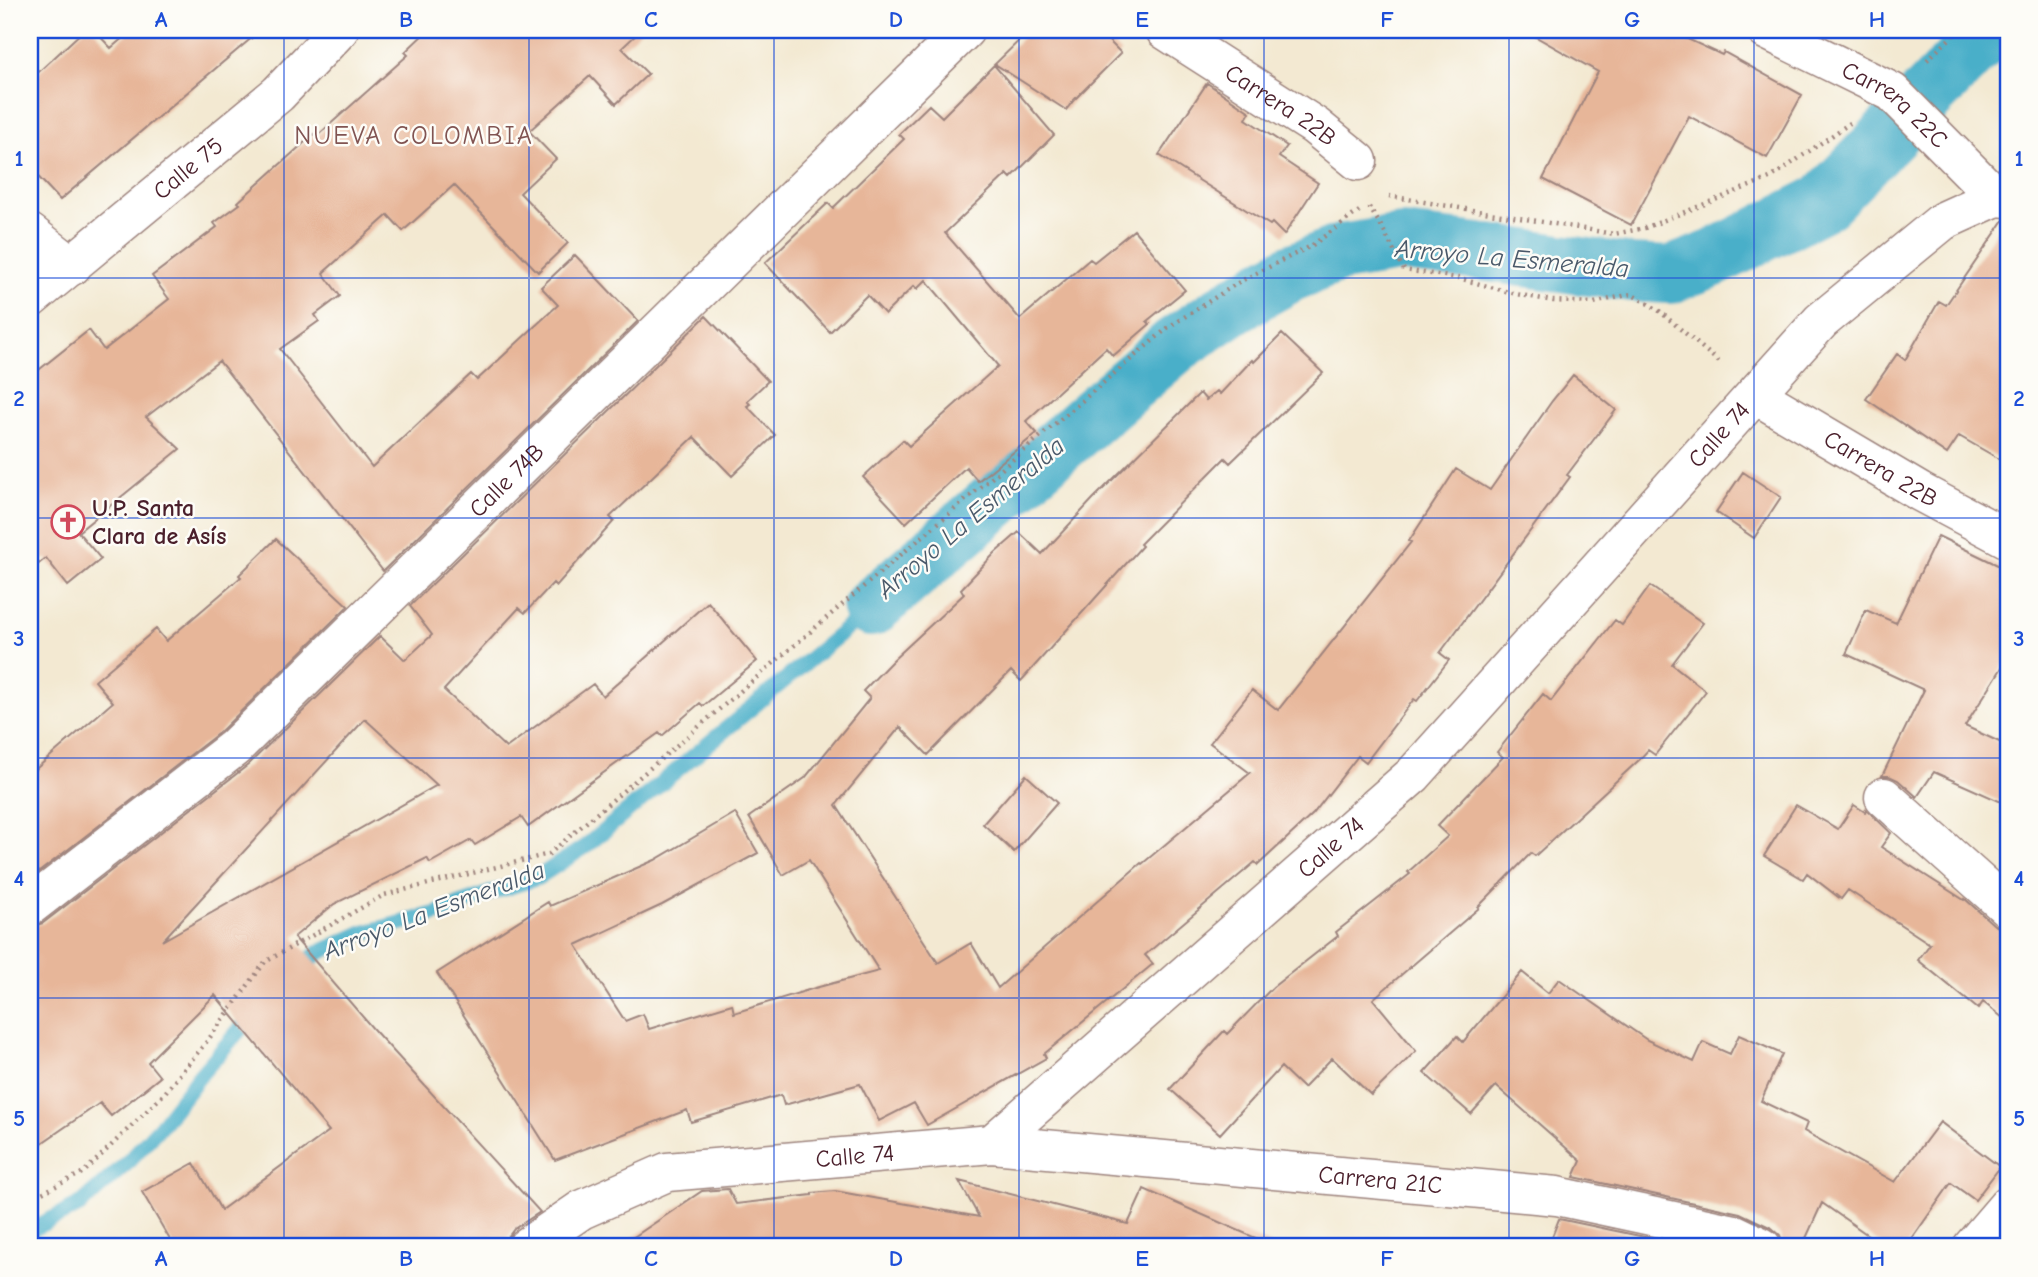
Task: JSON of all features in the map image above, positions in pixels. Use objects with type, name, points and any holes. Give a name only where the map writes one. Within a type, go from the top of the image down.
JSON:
[{"type":"street","name":"Calle 75","points":[[30,299],[278,94],[339,30]]},
{"type":"street","name":"Calle 74B","points":[[30,906],[234,748],[965,30]]},
{"type":"street","name":"Carrera 22B","points":[[1165,30],[1315,126],[1357,161]]},
{"type":"street","name":"Carrera 22C","points":[[1766,30],[1892,92],[1937,138],[2002,197]]},
{"type":"street","name":"Calle 74","points":[[527,1247],[581,1210],[667,1172],[992,1144],[1413,775],[1821,321],[1943,221],[2002,197]]},
{"type":"street","points":[[30,233],[72,266]]},
{"type":"street","name":"Carrera 22B","points":[[1756,395],[1920,492],[2008,538]]},
{"type":"street","points":[[1884,797],[2008,908]]},
{"type":"street","name":"Carrera 21C","points":[[992,1144],[1557,1196],[1735,1234],[1762,1247]]},
{"type":"street","points":[[1972,1247],[2008,1205]]},
{"type":"path","points":[[30,1199],[84,1172],[163,1095],[208,1040],[265,962],[384,895],[549,854],[1170,326],[1241,281],[1311,246],[1367,205],[1390,196],[1614,234],[1645,228],[1772,177],[1892,92]]},
{"type":"path","points":[[1367,205],[1380,223],[1404,270],[1458,278],[1553,301],[1594,303],[1631,294],[1657,309],[1756,395]]},
{"type":"building","points":[[84,30],[94,30],[111,48],[132,30],[261,30],[60,200],[30,168],[30,80]]},
{"type":"building","points":[[428,30],[641,30],[622,48],[648,74],[616,104],[590,76],[529,131],[556,159],[520,193],[568,243],[538,272],[454,185],[403,231],[388,215],[323,273],[340,296],[315,315],[319,321],[280,349],[372,467],[471,374],[477,380],[558,305],[541,287],[575,255],[638,321],[383,571],[219,361],[146,417],[180,449],[78,532],[101,559],[68,586],[46,558],[30,571],[30,377],[89,330],[104,350],[169,299],[152,276],[217,227],[214,223],[240,204],[238,202],[315,133],[317,136],[408,55],[405,52]]},
{"type":"building","points":[[1030,30],[1098,30],[1121,53],[1066,110],[995,64]]},
{"type":"building","points":[[1524,30],[1668,30],[1722,55],[1724,52],[1802,95],[1767,158],[1689,116],[1631,225],[1543,179],[1598,72]]},
{"type":"building","points":[[994,65],[1054,135],[1011,178],[1007,174],[945,233],[1020,319],[1090,259],[1094,262],[1134,230],[1185,290],[1147,321],[1150,324],[1113,356],[1106,348],[1026,421],[1037,433],[978,481],[966,467],[906,523],[863,477],[903,440],[909,446],[998,366],[926,280],[917,289],[914,286],[885,314],[867,295],[830,332],[765,263],[828,203],[833,208],[904,139],[899,134],[929,105],[942,117]]},
{"type":"building","points":[[1207,83],[1250,112],[1246,119],[1287,146],[1279,157],[1318,183],[1284,235],[1272,223],[1270,225],[1159,155]]},
{"type":"building","points":[[2004,220],[2008,220],[2008,464],[1959,436],[1947,454],[1866,399],[1897,354],[1905,360],[1939,301],[1946,305]]},
{"type":"building","points":[[706,316],[768,381],[747,401],[750,404],[747,406],[775,435],[732,476],[694,437],[610,517],[614,521],[556,586],[553,583],[525,613],[519,608],[444,690],[506,748],[593,684],[603,696],[708,602],[757,661],[703,706],[700,703],[662,736],[659,733],[528,827],[521,817],[475,845],[471,840],[430,863],[427,858],[334,904],[294,937],[374,1030],[540,1212],[514,1229],[505,1247],[170,1247],[173,1245],[142,1192],[194,1163],[221,1210],[329,1131],[215,995],[148,1062],[160,1077],[111,1116],[100,1103],[30,1151],[30,927],[43,923],[248,765],[380,636],[405,660],[432,635],[410,606]],"holes":[[[365,719],[437,785],[162,941]]]},
{"type":"building","points":[[1282,334],[1323,373],[1230,463],[1225,458],[1140,544],[1142,546],[1021,681],[1011,671],[928,755],[900,727],[836,805],[938,963],[971,943],[998,988],[1141,863],[1250,773],[1210,743],[1252,690],[1278,710],[1411,542],[1409,541],[1456,469],[1490,490],[1573,375],[1616,410],[1440,653],[1449,660],[1417,701],[1414,699],[1366,762],[1358,756],[1313,814],[1258,865],[1255,862],[1145,955],[1153,964],[1044,1054],[1046,1058],[927,1125],[914,1103],[879,1121],[860,1084],[784,1105],[781,1095],[691,1122],[687,1110],[555,1160],[437,973],[548,902],[550,906],[655,860],[735,813],[758,853],[662,905],[576,945],[625,1021],[643,1014],[649,1029],[732,1004],[734,1013],[879,971],[809,860],[783,875],[749,817],[805,778],[870,698],[863,691],[964,594],[961,589],[995,553],[1019,532],[1042,554],[1093,499],[1200,393],[1206,400],[1217,391],[1220,394],[1252,360],[1254,362]]},
{"type":"building","points":[[1743,472],[1781,497],[1754,538],[1716,512]]},
{"type":"building","points":[[1938,536],[2008,570],[2008,658],[1965,726],[2008,746],[2008,805],[1934,772],[1917,797],[1898,780],[1882,776],[1924,690],[1846,654],[1866,610],[1896,623]]},
{"type":"building","points":[[276,539],[348,606],[220,732],[30,879],[30,774],[113,702],[95,681],[156,629],[166,641],[241,577],[239,575]]},
{"type":"building","points":[[1650,586],[1703,623],[1672,664],[1706,691],[1655,755],[1648,750],[1535,856],[1531,853],[1479,908],[1373,999],[1416,1051],[1371,1095],[1332,1058],[1303,1088],[1281,1067],[1220,1134],[1170,1089],[1224,1031],[1227,1034],[1273,987],[1338,936],[1336,932],[1410,874],[1408,872],[1448,836],[1437,826],[1503,757],[1497,752],[1543,694],[1551,701],[1615,620],[1622,625]]},
{"type":"building","points":[[1026,775],[1057,803],[1014,852],[983,824]]},
{"type":"building","points":[[1796,805],[1838,829],[1854,805],[1865,812],[1866,809],[1891,833],[1881,847],[1965,899],[1994,925],[2008,929],[2008,1022],[1983,1002],[1978,1009],[1918,960],[1930,944],[1848,890],[1841,899],[1807,873],[1803,879],[1764,856]]},
{"type":"building","points":[[1522,972],[1548,993],[1559,979],[1647,1040],[1694,1062],[1703,1042],[1730,1054],[1739,1035],[1782,1054],[1761,1101],[1807,1123],[1804,1131],[1895,1182],[1940,1122],[2000,1167],[1975,1200],[1951,1183],[1906,1247],[1885,1247],[1822,1203],[1802,1247],[1784,1247],[1780,1235],[1772,1228],[1740,1213],[1574,1177],[1581,1161],[1496,1086],[1471,1114],[1424,1073],[1457,1036],[1463,1042]]},
{"type":"building","points":[[959,1181],[1128,1224],[1144,1189],[1276,1247],[619,1247],[702,1191],[728,1189],[736,1204],[835,1191],[979,1217]]},
{"type":"building","points":[[1559,1219],[1692,1247],[1548,1247]]},
{"type":"waterway","name":"Arroyo La Esmeralda","points":[[871,608],[1175,345],[1236,304],[1291,273],[1341,253],[1403,243],[1632,273],[1670,275],[1714,258],[1824,202],[1991,30]]},
{"type":"waterway","name":"Arroyo La Esmeralda","points":[[296,971],[318,953],[360,934],[435,914],[537,878],[586,846],[871,608]]},
{"type":"waterway","name":"Arroyo La Esmeralda","points":[[30,1230],[80,1205],[126,1164],[256,1011]]},
{"type":"place","name":"U.P. Santa Clara de Asís","points":[[68,522]]},
{"type":"district","name":"NUEVA COLOMBIA","points":[[414,136]]}]
